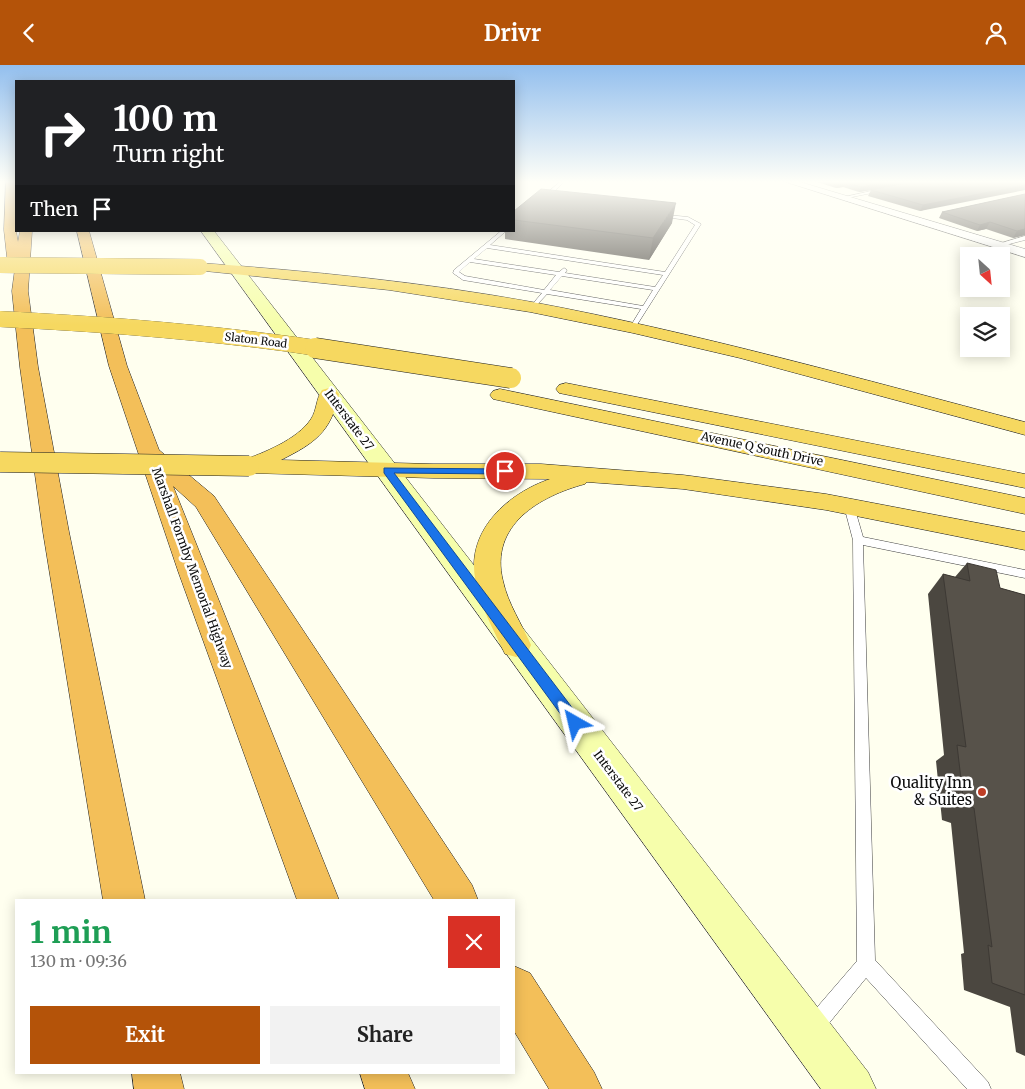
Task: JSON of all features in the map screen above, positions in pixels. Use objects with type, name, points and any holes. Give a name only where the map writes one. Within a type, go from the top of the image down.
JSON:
[{"type":"highway","points":[[10,230],[42,448],[124,899]]},
{"type":"highway","points":[[20,291],[26,232]]},
{"type":"highway","name":"Marshall Formby Memorial Highway","points":[[83,232],[118,366],[192,571],[318,899]]},
{"type":"highway","points":[[0,265],[200,267],[430,290],[533,307],[633,327],[729,350],[1025,429]]},
{"type":"highway","name":"Slaton Road","points":[[0,319],[89,324],[255,339],[491,388]]},
{"type":"highway","name":"Slaton Road","points":[[0,334],[148,344],[240,353],[408,378],[491,388]]},
{"type":"highway","name":"Avenue Q South Drive","points":[[491,388],[1025,481]]},
{"type":"highway","name":"Avenue Q South Drive","points":[[491,388],[1025,505]]},
{"type":"highway","points":[[249,466],[284,449],[308,434],[321,420],[330,394]]},
{"type":"highway","points":[[150,453],[205,502],[456,899]]},
{"type":"highway","points":[[0,462],[249,466],[387,471],[541,471],[603,475],[750,490],[1025,541]]},
{"type":"highway","points":[[516,645],[490,584],[487,563],[491,542],[499,525],[524,499],[542,490],[576,479],[603,475]]},
{"type":"highway","points":[[515,991],[577,1089]]},
{"type":"highway","points":[[156,1074],[159,1089]]},
{"type":"highway","points":[[384,1074],[390,1089]]},
{"type":"main road","name":"Interstate 27","points":[[208,232],[851,1089]]},
{"type":"street","points":[[948,230],[1025,253]]},
{"type":"lane","points":[[633,327],[694,230]]},
{"type":"lane","points":[[503,232],[456,271],[456,273],[463,278],[645,308]]},
{"type":"lane","points":[[998,245],[1025,238]]},
{"type":"lane","points":[[486,246],[666,274]]},
{"type":"lane","points":[[470,259],[657,289]]},
{"type":"lane","points":[[533,307],[574,259]]},
{"type":"lane","points":[[808,1033],[866,964],[858,540],[848,507]]},
{"type":"lane","points":[[858,540],[1025,574]]},
{"type":"lane","points":[[866,964],[981,1089]]},
{"type":"building","points":[[590,230],[658,230],[653,238]]},
{"type":"building","name":"Quality Inn & Suites","points":[[967,563],[996,570],[1000,588],[1025,595],[1025,995],[992,983],[988,945],[992,947],[974,808],[964,805],[957,745],[966,747],[943,574],[970,581]]},
{"type":"place","name":"Quality Inn & Suites","points":[[982,792]]},
{"type":"route","points":[[505,471],[387,471],[575,723]]}]
